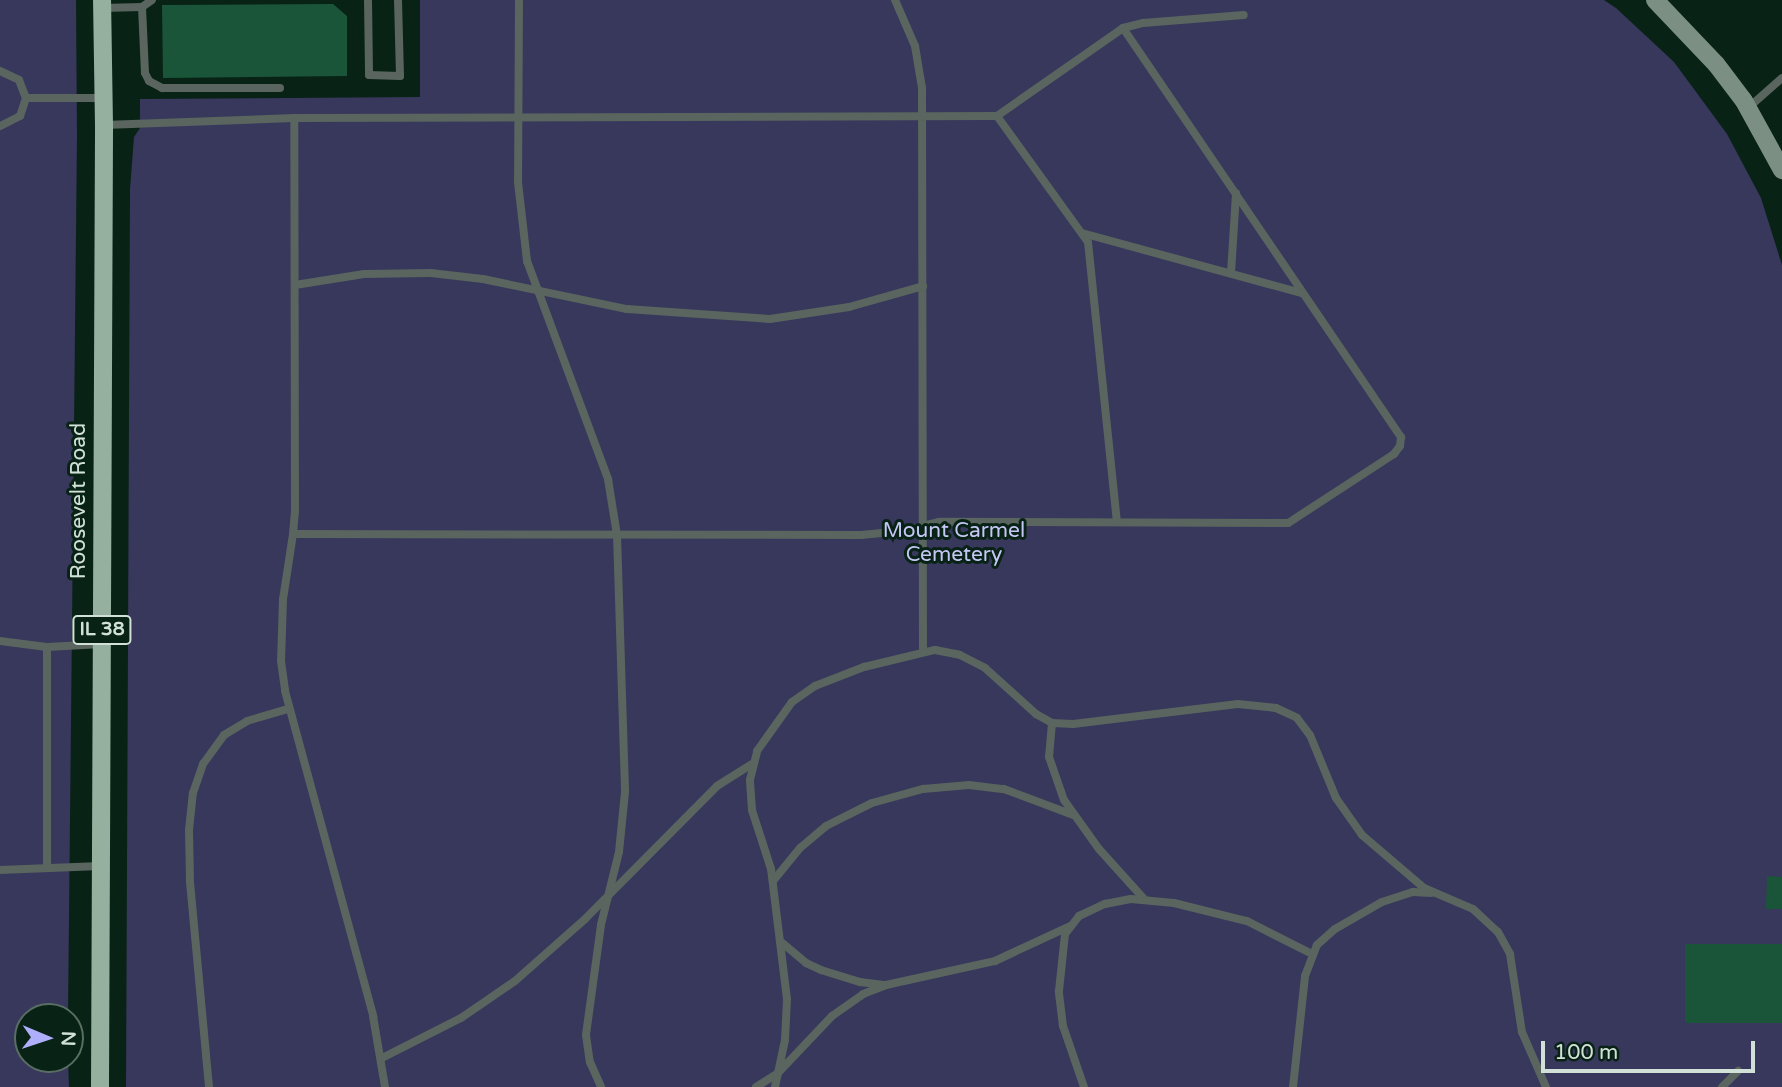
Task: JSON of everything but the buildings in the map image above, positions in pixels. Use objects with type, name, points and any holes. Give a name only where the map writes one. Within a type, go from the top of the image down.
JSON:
[{"type":"main road","points":[[1655,0],[1716,64],[1748,108],[1782,170]]},
{"type":"main road","name":"Roosevelt Road","points":[[100,1087],[104,125],[102,4]]},
{"type":"lane","points":[[102,4],[142,7],[152,0]]},
{"type":"lane","points":[[368,0],[369,75],[400,76],[398,0]]},
{"type":"lane","points":[[519,0],[517,116],[522,224],[527,261],[608,479],[617,535],[625,792],[619,852],[609,892],[586,1035],[590,1062],[601,1087]]},
{"type":"lane","points":[[895,0],[915,47],[922,88],[923,652]]},
{"type":"lane","points":[[142,7],[145,73],[149,81],[162,88],[280,88]]},
{"type":"lane","points":[[104,125],[294,118],[997,116],[1123,28],[1143,23],[1244,15]]},
{"type":"lane","points":[[293,534],[882,534],[939,522],[1288,523],[1398,450],[1402,442],[1396,426],[1123,28]]},
{"type":"lane","points":[[0,71],[19,80],[26,98],[20,116],[0,126]]},
{"type":"lane","points":[[1748,108],[1782,78]]},
{"type":"lane","points":[[26,98],[103,97]]},
{"type":"lane","points":[[997,116],[1082,233],[1091,253],[1116,522]]},
{"type":"lane","points":[[294,118],[296,512],[285,572],[281,661],[288,709],[382,1058],[385,1087]]},
{"type":"lane","points":[[1231,273],[1236,193]]},
{"type":"lane","points":[[1082,233],[1303,293]]},
{"type":"lane","points":[[295,285],[353,275],[410,272],[456,275],[627,309],[771,319],[849,307],[923,286]]},
{"type":"lane","points":[[0,641],[47,647],[102,643]]},
{"type":"lane","points":[[47,647],[47,868]]},
{"type":"lane","points":[[775,1087],[785,1040],[787,999],[773,881],[752,810],[752,764],[767,734],[783,712],[803,693],[845,673],[923,652],[948,651],[972,660],[1004,683],[1043,720],[1052,723],[1073,724],[1220,705],[1262,706],[1287,712],[1297,718],[1310,735],[1336,798],[1351,822],[1375,848],[1433,893],[1482,915],[1505,942],[1513,965],[1522,1032],[1546,1087]]},
{"type":"lane","points":[[209,1087],[190,882],[193,793],[203,764],[224,735],[247,721],[288,709]]},
{"type":"lane","points":[[1052,723],[1048,744],[1052,770],[1073,815],[1098,849],[1144,899]]},
{"type":"lane","points":[[382,1058],[436,1032],[498,994],[584,919],[716,786],[752,764]]},
{"type":"lane","points":[[773,881],[800,848],[826,826],[872,803],[923,789],[969,785],[1004,789],[1073,815]]},
{"type":"lane","points":[[0,870],[100,866]]},
{"type":"lane","points":[[1293,1087],[1305,976],[1312,954],[1335,929],[1368,908],[1413,892],[1433,893]]},
{"type":"lane","points":[[756,1087],[778,1074],[832,1016],[863,994],[886,985],[978,967],[1068,927],[1079,916],[1105,904],[1144,899],[1223,913],[1266,929],[1312,954]]},
{"type":"lane","points":[[1068,927],[1060,968],[1059,1007],[1069,1047],[1084,1087]]},
{"type":"lane","points":[[780,941],[806,963],[821,970],[860,982],[886,985]]},
{"type":"lane","points":[[1722,1087],[1738,1071]]},
{"type":"green space","points":[[0,0],[76,0],[68,1003],[14,1003],[14,1073],[68,1073],[69,1087],[0,1087]]},
{"type":"green space","name":"Mount Carmel Cemetery","points":[[420,0],[1604,0],[1616,8],[1674,62],[1727,134],[1761,198],[1782,265],[1782,1087],[126,1087],[130,189],[134,137],[140,128],[140,99],[420,97]]}]
